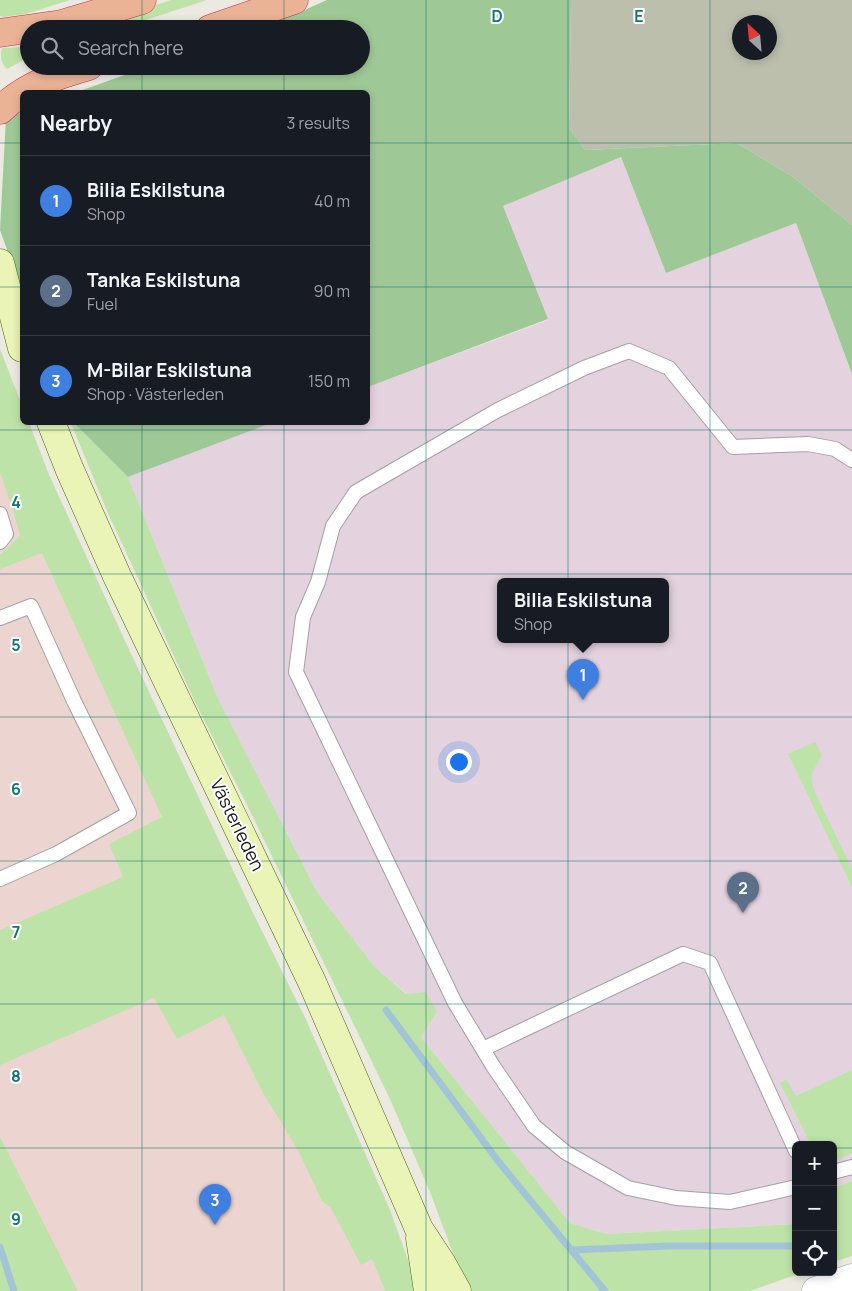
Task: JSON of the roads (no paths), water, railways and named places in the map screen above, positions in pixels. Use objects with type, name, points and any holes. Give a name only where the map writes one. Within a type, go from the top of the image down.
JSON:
[{"type":"highway","points":[[75,20],[142,0]]},
{"type":"highway","points":[[236,20],[294,0]]},
{"type":"highway","points":[[0,33],[20,30]]},
{"type":"highway","points":[[28,90],[60,75]]},
{"type":"highway","points":[[0,110],[20,94]]},
{"type":"main road","points":[[0,262],[20,342]]},
{"type":"main road","points":[[0,306],[20,346]]},
{"type":"main road","name":"Västerleden","points":[[52,425],[117,576],[312,982],[419,1229],[457,1291]]},
{"type":"main road","name":"Västerleden","points":[[419,1229],[428,1291]]},
{"type":"street","points":[[816,1291],[852,1278]]},
{"type":"lane","points":[[792,1188],[730,1202],[676,1198],[628,1188],[565,1152],[534,1126],[483,1049],[456,1003],[296,672],[304,617],[318,582],[333,526],[356,492],[498,410],[584,368],[629,351],[669,368],[733,447],[808,444],[835,449],[852,460]]},
{"type":"lane","points":[[0,514],[6,534],[0,542]]},
{"type":"lane","points":[[0,618],[31,606],[74,702],[129,813],[56,854],[0,879]]},
{"type":"lane","points":[[483,1049],[683,954],[710,963],[792,1142]]},
{"type":"lane","points":[[837,1171],[852,1167]]},
{"type":"waterway","points":[[386,1010],[498,1161],[605,1291]]},
{"type":"waterway","points":[[571,1250],[669,1246],[792,1246]]},
{"type":"waterway","points":[[0,1247],[14,1291]]},
{"type":"place","name":"Bilia Eskilstuna","points":[[583,700]]},
{"type":"place","name":"Tanka Eskilstuna","points":[[743,913]]},
{"type":"place","name":"M-Bilar Eskilstuna","points":[[215,1225]]}]
